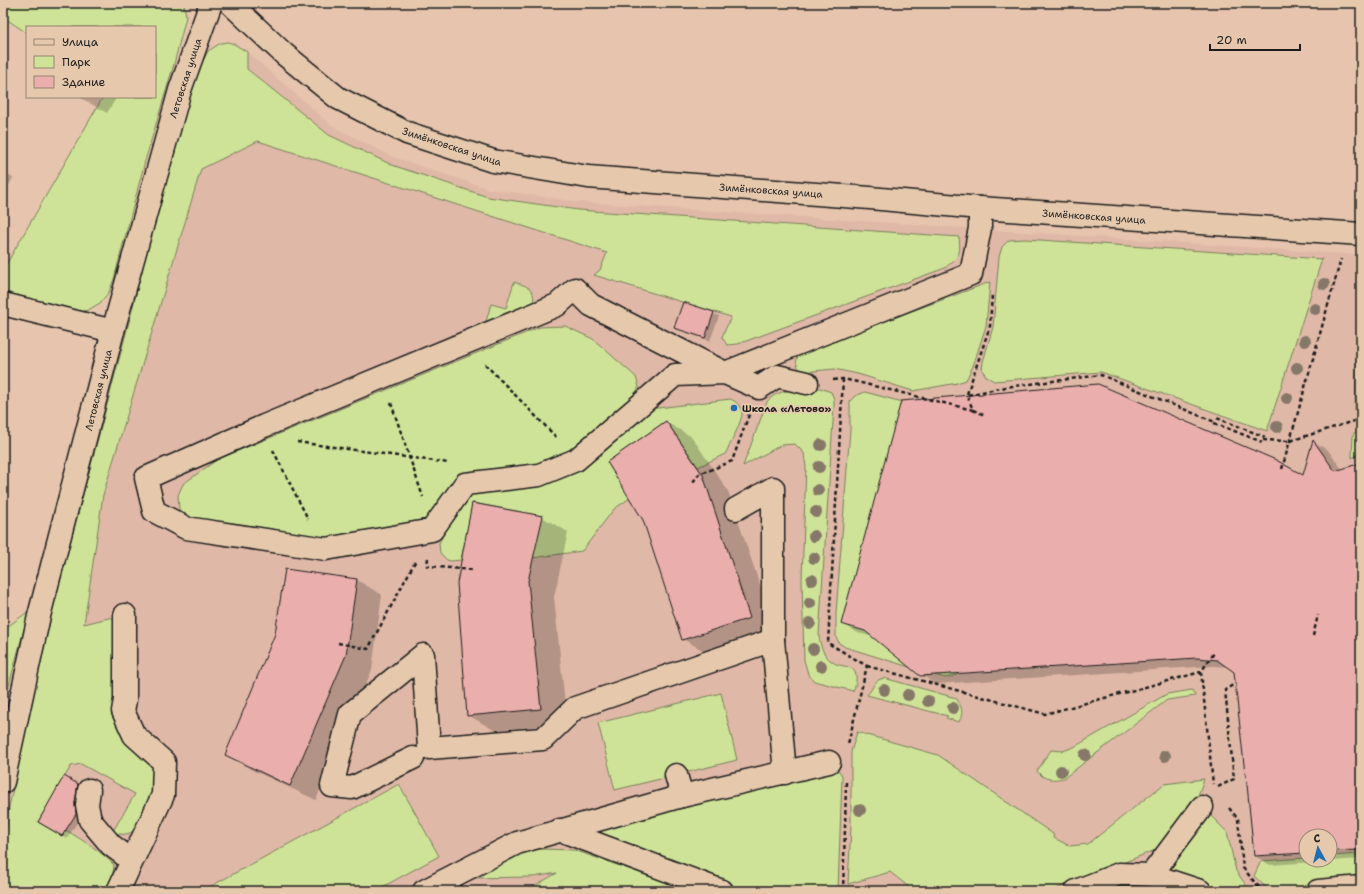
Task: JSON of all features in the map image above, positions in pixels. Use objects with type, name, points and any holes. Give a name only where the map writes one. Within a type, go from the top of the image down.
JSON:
[{"type":"street","name":"Летовская улица","points":[[3,782],[39,616],[113,331],[180,90],[211,3]]},
{"type":"street","name":"Зимёнковская улица","points":[[230,3],[284,54],[338,98],[407,133],[493,161],[588,177],[870,198],[980,208],[1361,234]]},
{"type":"street","points":[[807,383],[777,376],[759,388],[725,373],[591,305],[575,289],[556,305],[264,426],[146,478],[154,511],[186,528],[326,548],[432,530],[465,484],[540,475],[576,460],[675,375],[725,373],[971,274],[980,228],[980,208]]},
{"type":"street","points":[[3,304],[113,331]]},
{"type":"street","points":[[736,509],[773,488],[773,640],[785,773]]},
{"type":"street","points":[[118,891],[131,860],[163,795],[164,762],[134,735],[123,711],[126,700],[125,615]]},
{"type":"street","points":[[413,758],[352,788],[332,786],[350,714],[422,655],[429,748],[543,739],[575,708],[773,640]]},
{"type":"street","points":[[424,891],[517,843],[682,796],[785,773],[838,756]]},
{"type":"street","points":[[676,775],[682,796]]},
{"type":"street","points":[[89,790],[87,805],[90,820],[111,845],[131,860]]},
{"type":"street","points":[[1151,875],[1202,807]]},
{"type":"street","points":[[560,830],[722,891]]},
{"type":"street","points":[[1076,891],[1119,874],[1151,875],[1200,891]]},
{"type":"street","points":[[1318,891],[1361,887]]},
{"type":"path","points":[[1282,469],[1342,256]]},
{"type":"path","points":[[972,410],[967,395],[990,326],[992,294]]},
{"type":"path","points":[[480,359],[562,442]]},
{"type":"path","points":[[967,395],[1006,387],[1101,376],[1263,440],[1290,441],[1354,421],[1361,417]]},
{"type":"path","points":[[807,383],[843,379],[972,410],[985,415]]},
{"type":"path","points":[[843,379],[828,643],[867,666],[1045,714],[1201,672],[1214,654]]},
{"type":"path","points":[[693,482],[700,473],[732,461],[759,388]]},
{"type":"path","points":[[388,397],[423,498]]},
{"type":"path","points":[[1217,418],[1263,440]]},
{"type":"path","points":[[290,442],[454,464]]},
{"type":"path","points":[[270,445],[312,525]]},
{"type":"path","points":[[432,530],[426,566],[473,570]]},
{"type":"path","points":[[338,643],[368,649],[432,530]]},
{"type":"path","points":[[1312,636],[1318,615]]},
{"type":"path","points":[[838,756],[850,730],[867,666]]},
{"type":"path","points":[[1201,672],[1213,778]]},
{"type":"path","points":[[1214,789],[1234,779],[1224,690],[1236,683]]},
{"type":"path","points":[[842,891],[846,828],[846,781]]},
{"type":"path","points":[[1228,807],[1238,819],[1243,868],[1262,891]]},
{"type":"shaded area","name":"Школа «Летово»","points":[[228,42],[234,44],[247,52],[332,126],[393,157],[489,189],[579,202],[1361,255],[1361,891],[3,891],[3,819],[9,807],[50,619],[129,322],[167,172],[208,51],[221,43]]},
{"type":"green space","points":[[3,3],[184,3],[186,17],[174,64],[145,161],[114,279],[109,292],[100,303],[88,310],[74,313],[3,300],[3,270],[102,98],[156,98],[156,26],[26,26],[26,32],[3,17]]},
{"type":"green space","points":[[228,42],[247,52],[247,69],[329,135],[392,165],[488,197],[578,210],[959,237],[959,252],[956,258],[945,268],[738,344],[727,345],[722,337],[731,317],[594,275],[600,270],[607,253],[258,141],[201,169],[103,495],[84,624],[113,617],[121,688],[145,749],[160,777],[135,830],[127,834],[121,834],[113,831],[135,794],[81,764],[71,766],[38,822],[62,836],[66,830],[97,850],[114,865],[107,891],[3,891],[3,866],[9,807],[50,619],[129,322],[167,172],[198,71],[208,51],[221,43]]},
{"type":"green space","points":[[1025,239],[1322,259],[1267,431],[1101,372],[994,381],[987,377],[982,370],[993,327],[999,257],[1002,247],[1009,240]]},
{"type":"green space","points":[[1359,261],[1361,261],[1361,408],[1355,411]]},
{"type":"green space","points":[[514,282],[530,288],[534,299],[533,304],[485,325],[491,304],[506,308]]},
{"type":"green space","points":[[990,282],[986,326],[973,366],[966,380],[913,391],[858,374],[834,369],[803,372],[798,368],[796,362],[799,354],[802,352]]},
{"type":"green space","points":[[565,326],[593,339],[636,377],[639,387],[634,395],[572,453],[537,468],[507,471],[430,518],[415,530],[319,539],[188,518],[179,509],[178,495],[183,484],[218,459],[540,327]]},
{"type":"green space","points":[[820,388],[831,392],[834,399],[834,406],[819,635],[820,644],[828,659],[836,664],[851,668],[855,672],[856,681],[853,691],[814,681],[808,674],[804,660],[802,580],[806,467],[804,453],[795,444],[781,445],[743,466],[767,402],[771,397],[791,390]]},
{"type":"green space","points":[[865,392],[906,403],[963,667],[957,675],[945,678],[845,647],[839,643],[836,637],[836,613],[850,430],[850,401],[855,396]]},
{"type":"green space","points":[[730,399],[736,402],[739,406],[742,416],[725,454],[698,467],[666,421],[607,462],[630,498],[614,509],[582,551],[532,558],[542,516],[473,503],[461,560],[447,560],[440,553],[439,543],[463,499],[473,492],[534,486],[650,409]]},
{"type":"green space","points":[[1361,429],[1361,453],[1352,458],[1353,434]]},
{"type":"green space","points":[[29,611],[3,707],[3,630]]},
{"type":"green space","points":[[884,678],[956,698],[962,710],[959,722],[946,718],[948,716],[867,695],[877,681]]},
{"type":"green space","points":[[1192,690],[1195,696],[1167,700],[1064,778],[1049,779],[1043,777],[1037,771],[1051,750],[1063,751],[1074,747],[1167,694]]},
{"type":"green space","points":[[721,693],[737,760],[615,790],[598,723]]},
{"type":"green space","points":[[857,732],[938,755],[1053,834],[1054,838],[1070,846],[1088,844],[1164,784],[1204,779],[1196,801],[1158,849],[1051,891],[914,891],[890,872],[848,884],[851,827],[851,752]]},
{"type":"green space","points":[[836,769],[842,776],[838,891],[745,891],[599,840],[594,833],[599,829]]},
{"type":"green space","points":[[399,784],[439,856],[375,891],[202,891]]},
{"type":"green space","points":[[1210,815],[1227,832],[1236,871],[1248,888],[1218,890],[1171,875],[1169,872],[1186,846]]},
{"type":"green space","points":[[539,849],[574,850],[692,891],[526,891],[557,873],[533,877],[468,878],[506,857]]},
{"type":"green space","points":[[1361,854],[1361,891],[1270,891],[1254,876],[1261,861],[1298,859],[1298,868],[1338,868],[1338,855]]},
{"type":"green space","points":[[1127,881],[1134,885],[1135,891],[1102,891]]},
{"type":"building","points":[[683,302],[714,312],[705,338],[674,328]]},
{"type":"building","points":[[1098,384],[1276,460],[1303,475],[1313,440],[1335,471],[1361,463],[1361,812],[1359,850],[1338,851],[1338,828],[1298,828],[1298,853],[1254,856],[1234,672],[1217,660],[1197,658],[920,676],[865,631],[841,624],[901,401]]},
{"type":"building","points":[[666,421],[703,475],[750,618],[682,640],[643,520],[607,462]]},
{"type":"building","points":[[472,503],[543,516],[528,581],[541,709],[467,716],[457,583]]},
{"type":"building","points":[[285,569],[357,579],[346,655],[290,786],[225,755],[275,634]]},
{"type":"building","points":[[64,776],[78,784],[75,803],[76,814],[62,836],[38,822]]},
{"type":"place","name":"Школа «Летово»","points":[[734,408]]}]
